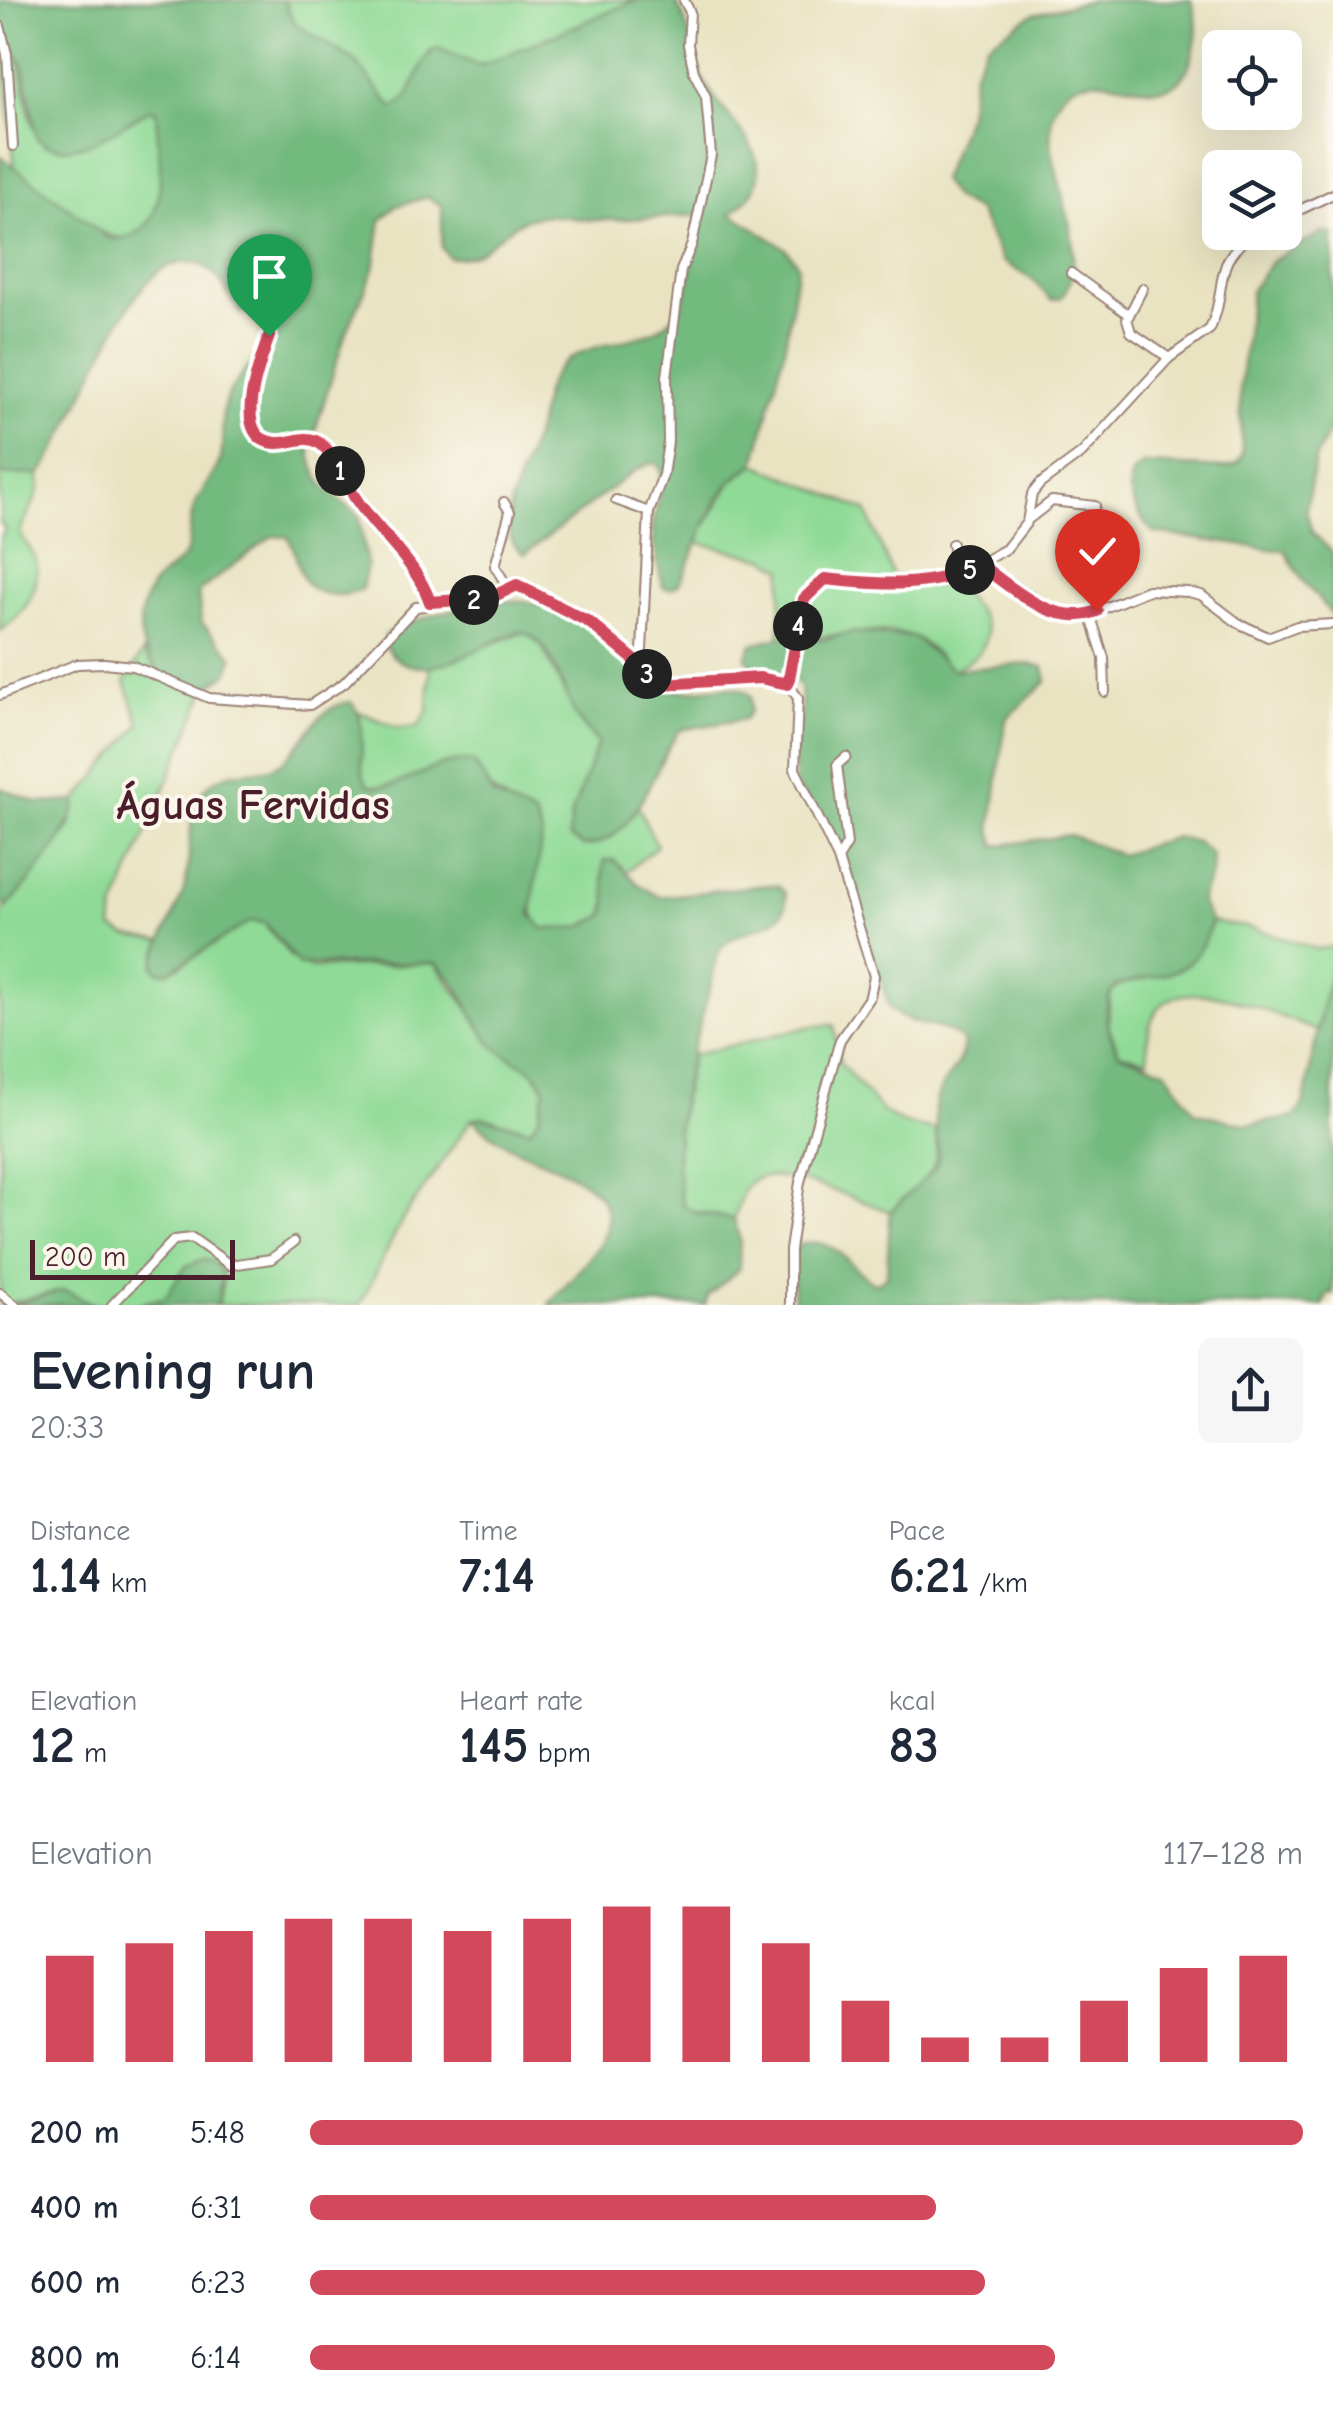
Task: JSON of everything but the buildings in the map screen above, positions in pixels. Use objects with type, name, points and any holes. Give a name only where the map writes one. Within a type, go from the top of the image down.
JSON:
[{"type":"street","points":[[641,670],[649,512],[663,475],[668,442],[667,377],[681,270],[711,155],[706,98],[694,72],[688,44],[690,12],[684,0]]},
{"type":"street","points":[[0,26],[7,54],[13,146]]},
{"type":"street","points":[[1302,209],[1333,194]]},
{"type":"street","points":[[1027,522],[1032,494],[1082,453],[1169,358],[1210,329],[1216,317],[1220,273],[1236,250]]},
{"type":"street","points":[[1071,273],[1128,315]]},
{"type":"street","points":[[1143,288],[1128,315],[1131,332],[1169,358]]},
{"type":"street","points":[[269,336],[252,396],[252,428],[261,438],[275,443],[301,438],[324,446],[378,530],[414,567],[430,602]]},
{"type":"street","points":[[1032,494],[1052,501],[1095,506]]},
{"type":"street","points":[[616,500],[649,512]]},
{"type":"street","points":[[788,684],[804,599],[816,585],[825,579],[872,584],[947,581],[1006,549],[1027,522],[1052,501]]},
{"type":"street","points":[[504,502],[510,512],[495,562],[508,588]]},
{"type":"street","points":[[952,544],[960,575]]},
{"type":"street","points":[[981,565],[1063,617],[1090,614],[1148,590],[1201,595],[1238,623],[1268,637],[1298,626],[1333,624]]},
{"type":"street","points":[[0,695],[77,664],[104,663],[134,666],[210,698],[310,705],[344,683],[402,617],[430,602],[490,598],[517,585],[589,622],[641,670],[663,684],[760,678],[788,684],[798,698],[795,769],[838,858],[853,900],[873,987],[840,1040],[800,1182],[790,1250],[790,1305]]},
{"type":"street","points":[[1090,614],[1104,658],[1106,692]]},
{"type":"street","points":[[838,858],[847,844],[837,765],[846,757]]},
{"type":"street","points":[[112,1305],[165,1248],[183,1237],[192,1238],[230,1265],[272,1259],[294,1242]]},
{"type":"street","points":[[0,1293],[15,1305]]},
{"type":"green space","points":[[0,0],[284,0],[294,23],[354,60],[393,108],[408,95],[425,60],[438,48],[480,66],[637,0],[674,0],[704,81],[740,130],[757,163],[757,180],[749,196],[731,213],[786,249],[798,265],[784,351],[755,464],[740,474],[717,501],[680,583],[670,589],[663,587],[655,551],[659,465],[651,463],[634,471],[525,554],[514,544],[509,515],[553,376],[581,353],[654,331],[678,311],[689,279],[699,215],[599,220],[537,216],[518,223],[482,250],[461,258],[449,257],[442,248],[442,206],[428,197],[396,206],[381,220],[374,269],[343,341],[310,447],[319,479],[359,515],[367,565],[362,589],[341,595],[317,591],[304,580],[288,537],[272,536],[198,592],[201,622],[233,657],[228,672],[206,690],[170,680],[156,668],[141,638],[144,603],[157,580],[186,553],[194,508],[222,454],[226,400],[265,344],[274,320],[273,307],[267,304],[241,313],[219,280],[202,265],[178,263],[157,273],[125,313],[40,475],[0,474],[0,156],[110,239],[131,235],[146,226],[155,211],[160,172],[156,111],[151,109],[80,146],[65,149],[37,139],[23,65],[0,27]]},
{"type":"green space","points":[[284,0],[637,0],[490,64],[469,65],[438,48],[430,51],[406,100],[393,108],[294,23]]},
{"type":"green space","points":[[1091,0],[1191,0],[1196,37],[1191,60],[1181,79],[1168,88],[1097,81],[1079,83],[1064,93],[1053,113],[1050,136],[1073,248],[1071,275],[1061,298],[1051,300],[1033,280],[1002,261],[978,211],[954,198],[941,180],[968,114],[974,71],[987,44],[1033,14]]},
{"type":"green space","points":[[1,29],[18,59],[31,118],[45,146],[89,143],[151,109],[156,112],[161,195],[149,229],[133,238],[113,236],[91,227],[15,171]]},
{"type":"green space","points":[[1322,232],[1333,234],[1333,423],[1315,459],[1306,509],[1312,532],[1333,553],[1333,616],[1302,580],[1285,551],[1154,533],[1141,518],[1130,487],[1135,470],[1144,464],[1226,468],[1238,463],[1242,453],[1240,390],[1251,290],[1272,261],[1291,250],[1302,250],[1302,244]]},
{"type":"green space","points":[[755,464],[866,510],[893,576],[950,583],[974,606],[986,629],[981,650],[953,670],[923,642],[903,634],[779,637],[783,569],[767,559],[695,542],[732,481]]},
{"type":"green space","points":[[0,474],[40,475],[39,491],[20,531],[36,561],[36,582],[23,610],[0,631],[0,538],[5,530],[0,522]]},
{"type":"green space","points":[[525,601],[565,611],[603,628],[624,644],[649,675],[668,688],[689,691],[723,687],[743,690],[751,696],[750,712],[744,719],[680,730],[630,818],[602,842],[583,846],[569,837],[571,816],[598,743],[578,719],[540,643],[518,632],[468,655],[431,666],[414,666],[398,660],[385,646],[386,634],[434,615],[492,603]]},
{"type":"green space","points":[[525,632],[541,645],[578,720],[598,743],[587,780],[590,846],[612,837],[637,804],[657,846],[625,873],[622,866],[603,876],[608,899],[604,916],[570,930],[536,925],[531,903],[535,867],[506,801],[486,786],[474,762],[445,764],[381,786],[368,785],[362,775],[359,712],[399,728],[418,726],[428,711],[430,666]]},
{"type":"green space","points":[[852,632],[914,637],[953,670],[1027,664],[1044,667],[1047,681],[1006,719],[991,830],[996,846],[1070,835],[1121,855],[1176,837],[1196,842],[1212,855],[1211,873],[1200,900],[1211,922],[1196,955],[1163,975],[1116,986],[1107,1010],[1111,1037],[1119,1053],[1166,1070],[1195,1112],[1248,1125],[1295,1117],[1304,1102],[1324,995],[1333,981],[1333,1295],[1328,1293],[1323,1305],[794,1305],[792,1256],[799,1245],[823,1244],[832,1248],[875,1284],[887,1276],[890,1212],[935,1168],[936,1102],[964,1044],[948,1031],[907,1020],[889,1007],[839,842],[796,787],[793,753],[802,711],[800,686],[787,677],[757,668],[746,658],[752,644],[779,637],[822,640]]},
{"type":"green space","points":[[143,652],[171,678],[206,690],[114,910],[112,928],[127,936],[163,941],[157,953],[178,967],[251,921],[264,923],[290,956],[311,968],[435,963],[499,1050],[530,1066],[545,1089],[539,1117],[530,1129],[481,1117],[471,1120],[402,1220],[360,1305],[218,1305],[223,1281],[180,1274],[166,1297],[137,1305],[95,1305],[64,1290],[0,1305],[0,916],[69,829],[76,801],[140,724],[125,682]]},
{"type":"green space","points":[[351,702],[361,722],[362,765],[368,785],[394,785],[444,764],[474,762],[494,796],[535,816],[542,834],[531,915],[544,929],[580,927],[604,916],[605,860],[614,860],[638,884],[659,897],[766,885],[778,886],[785,893],[781,915],[729,940],[721,948],[683,1094],[677,1150],[683,1205],[696,1213],[734,1219],[740,1241],[739,1269],[708,1296],[706,1305],[549,1305],[602,1241],[607,1214],[602,1200],[575,1176],[504,1143],[472,1119],[481,1117],[530,1129],[539,1117],[545,1089],[528,1067],[491,1043],[452,980],[435,963],[299,965],[265,923],[251,921],[168,972],[159,972],[154,966],[185,886],[193,813],[206,788],[226,775],[263,770],[281,763],[323,715]]},
{"type":"green space","points":[[0,788],[38,803],[76,801],[59,840],[6,907],[0,900]]},
{"type":"green space","points":[[1211,922],[1252,928],[1316,949],[1333,947],[1317,1031],[1237,1001],[1183,995],[1162,1004],[1150,1025],[1148,1060],[1119,1053],[1108,1025],[1110,993],[1123,983],[1177,970],[1190,962]]},
{"type":"green space","points":[[834,1025],[840,1063],[883,1112],[902,1123],[935,1130],[936,1158],[927,1177],[890,1212],[819,1186],[778,1177],[750,1182],[734,1219],[687,1210],[681,1196],[677,1157],[692,1055],[812,1026]]},
{"type":"green space","points":[[203,1259],[215,1263],[222,1272],[218,1305],[137,1305],[166,1297],[186,1266]]},
{"type":"green space","points":[[64,1290],[95,1305],[11,1305]]},
{"type":"district","name":"Águas Fervidas","points":[[253,804]]},
{"type":"route","points":[[269,336],[252,396],[252,428],[261,438],[275,443],[301,438],[324,446],[378,530],[414,567],[430,602],[490,598],[517,585],[589,622],[641,670],[663,684],[760,678],[788,684],[804,599],[825,579],[872,584],[947,581],[981,565],[1050,612],[1063,617],[1097,611]]}]
